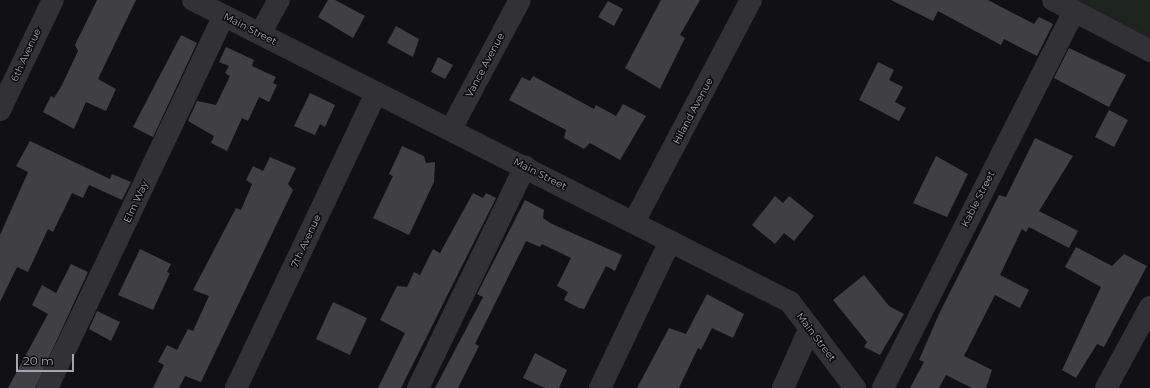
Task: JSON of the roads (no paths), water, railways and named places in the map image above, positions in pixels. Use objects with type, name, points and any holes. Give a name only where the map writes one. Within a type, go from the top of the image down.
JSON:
[{"type":"street","name":"6th Avenue","points":[[0,110],[53,0]]},
{"type":"street","name":"Main Street","points":[[193,0],[790,302],[855,388]]},
{"type":"street","points":[[260,34],[279,0]]},
{"type":"street","name":"Vance Avenue","points":[[451,130],[520,0]]},
{"type":"street","name":"Hiland Avenue","points":[[634,222],[751,0]]},
{"type":"street","points":[[1053,0],[1150,51]]},
{"type":"street","name":"Kable Street","points":[[883,388],[1074,11]]},
{"type":"street","name":"Elm Way","points":[[48,388],[224,16]]},
{"type":"street","name":"7th Avenue","points":[[236,388],[376,93]]},
{"type":"street","points":[[418,388],[525,167]]},
{"type":"street","points":[[600,388],[670,241]]},
{"type":"street","points":[[1106,388],[1150,307]]},
{"type":"street","points":[[783,388],[810,328]]}]
